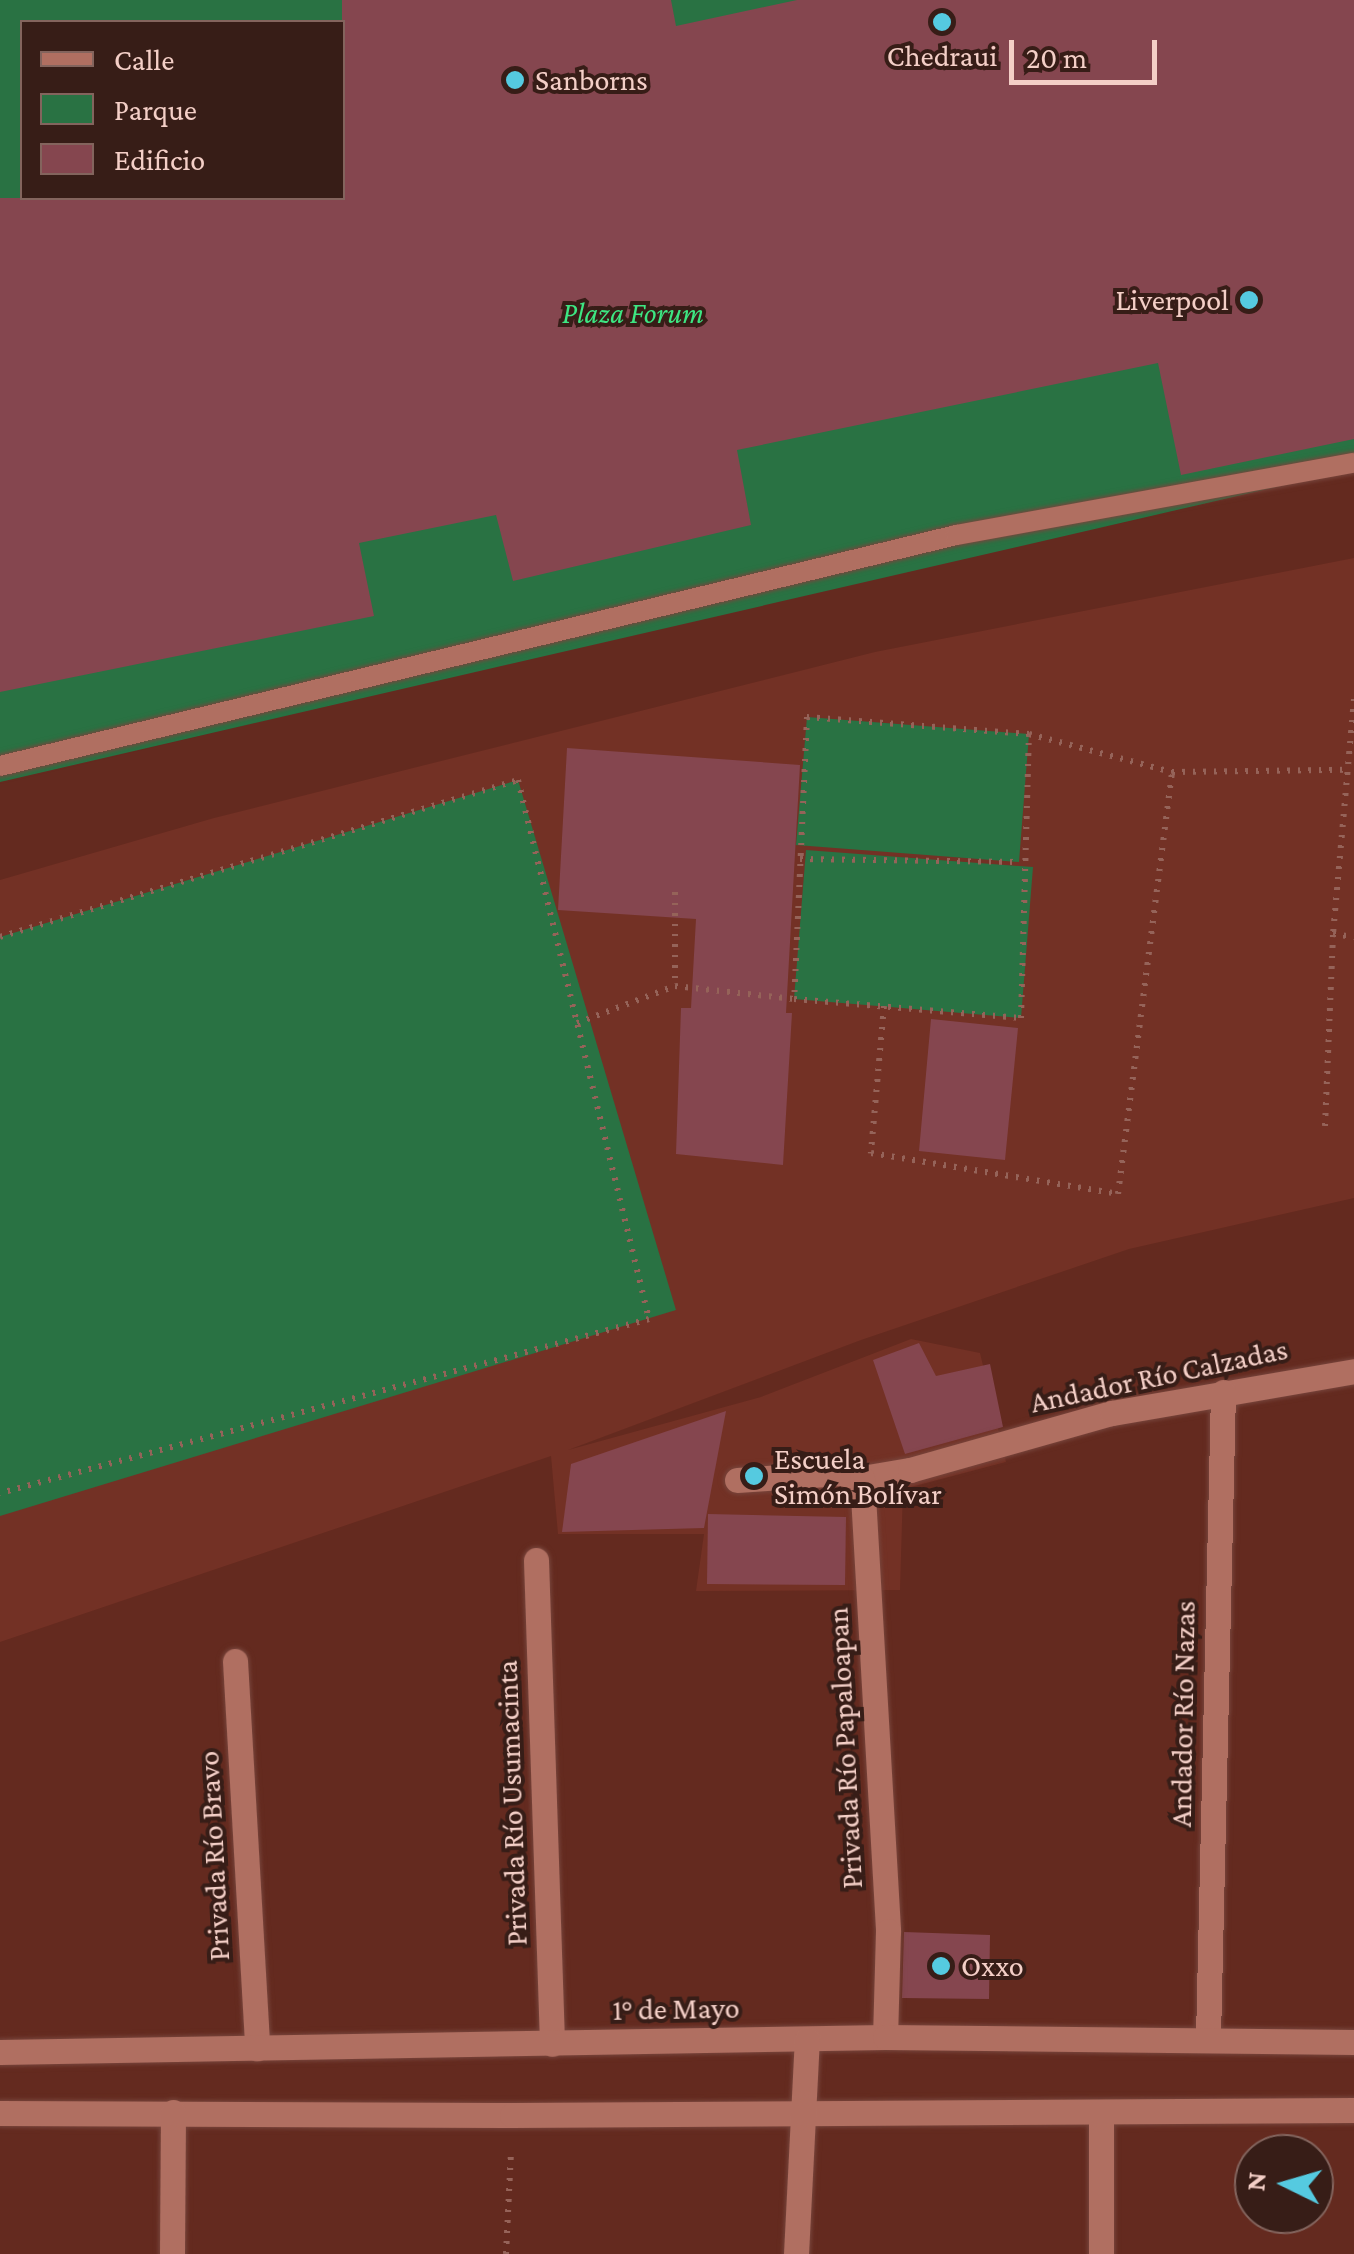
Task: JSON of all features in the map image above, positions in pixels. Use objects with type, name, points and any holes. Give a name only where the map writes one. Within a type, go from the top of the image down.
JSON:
[{"type":"street","name":"Andador Río Calzadas","points":[[737,1480],[910,1470],[1112,1413],[1354,1371]]},
{"type":"street","name":"Andador Río Nazas","points":[[1208,2038],[1222,1392]]},
{"type":"street","name":"Privada Río Papaloapan","points":[[851,1476],[888,1931],[885,2038]]},
{"type":"street","name":"Privada Río Usumacinta","points":[[536,1560],[552,2044]]},
{"type":"street","name":"Privada Río Bravo","points":[[236,1661],[256,2048]]},
{"type":"street","name":"1° de Mayo","points":[[0,2052],[885,2038],[1354,2042]]},
{"type":"street","points":[[796,2254],[807,2039]]},
{"type":"street","points":[[0,2112],[512,2116],[1354,2110]]},
{"type":"street","points":[[172,2254],[173,2112]]},
{"type":"street","points":[[1101,2112],[1101,2254]]},
{"type":"lane","points":[[0,766],[956,535],[1354,463]]},
{"type":"path","points":[[1324,1126],[1333,934],[1354,700]]},
{"type":"path","points":[[794,999],[807,717],[1029,734],[1172,772],[1348,770]]},
{"type":"path","points":[[577,1023],[675,986],[1021,1018],[1029,734]]},
{"type":"path","points":[[884,1006],[871,1154],[1118,1194],[1172,772]]},
{"type":"path","points":[[0,937],[518,780],[649,1319],[0,1493]]},
{"type":"path","points":[[800,859],[1019,862]]},
{"type":"path","points":[[675,892],[675,986]]},
{"type":"path","points":[[1333,934],[1354,938]]},
{"type":"shaded area","points":[[1354,558],[1354,1198],[1129,1249],[861,1340],[568,1450],[761,1397],[911,1339],[980,1353],[1006,1462],[903,1489],[900,1590],[696,1591],[704,1534],[558,1534],[551,1456],[0,1642],[0,880],[214,818],[875,652]]},
{"type":"green space","name":"Plaza Forum","points":[[0,0],[1354,0],[1354,469],[0,782]]},
{"type":"green space","points":[[807,717],[1029,734],[1019,862],[796,845]]},
{"type":"green space","points":[[518,780],[676,1310],[0,1516],[0,937]]},
{"type":"green space","points":[[806,850],[1033,867],[1021,1018],[794,999]]},
{"type":"building","name":"Plaza Forum","points":[[342,0],[671,0],[676,26],[797,0],[1354,0],[1354,439],[1181,475],[1158,363],[737,450],[751,525],[513,581],[496,515],[359,543],[374,616],[0,692],[0,198],[345,200]]},
{"type":"building","points":[[567,748],[800,765],[786,1013],[792,1013],[783,1165],[676,1154],[681,1008],[691,1008],[696,919],[558,910]]},
{"type":"building","points":[[931,1019],[1018,1028],[1005,1160],[919,1151]]},
{"type":"building","points":[[919,1343],[936,1376],[990,1364],[1003,1427],[905,1454],[873,1360]]},
{"type":"building","points":[[726,1411],[704,1528],[562,1532],[571,1464]]},
{"type":"building","points":[[708,1514],[846,1517],[845,1585],[707,1584]]},
{"type":"building","name":"Oxxo","points":[[904,1932],[990,1935],[989,1999],[902,1998]]},
{"type":"place","name":"Chedraui","points":[[942,22]]},
{"type":"place","name":"Sanborns","points":[[515,80]]},
{"type":"place","name":"Liverpool","points":[[1249,300]]},
{"type":"place","name":"Escuela Simón Bolívar","points":[[754,1476]]},
{"type":"place","name":"Oxxo","points":[[941,1966]]}]
